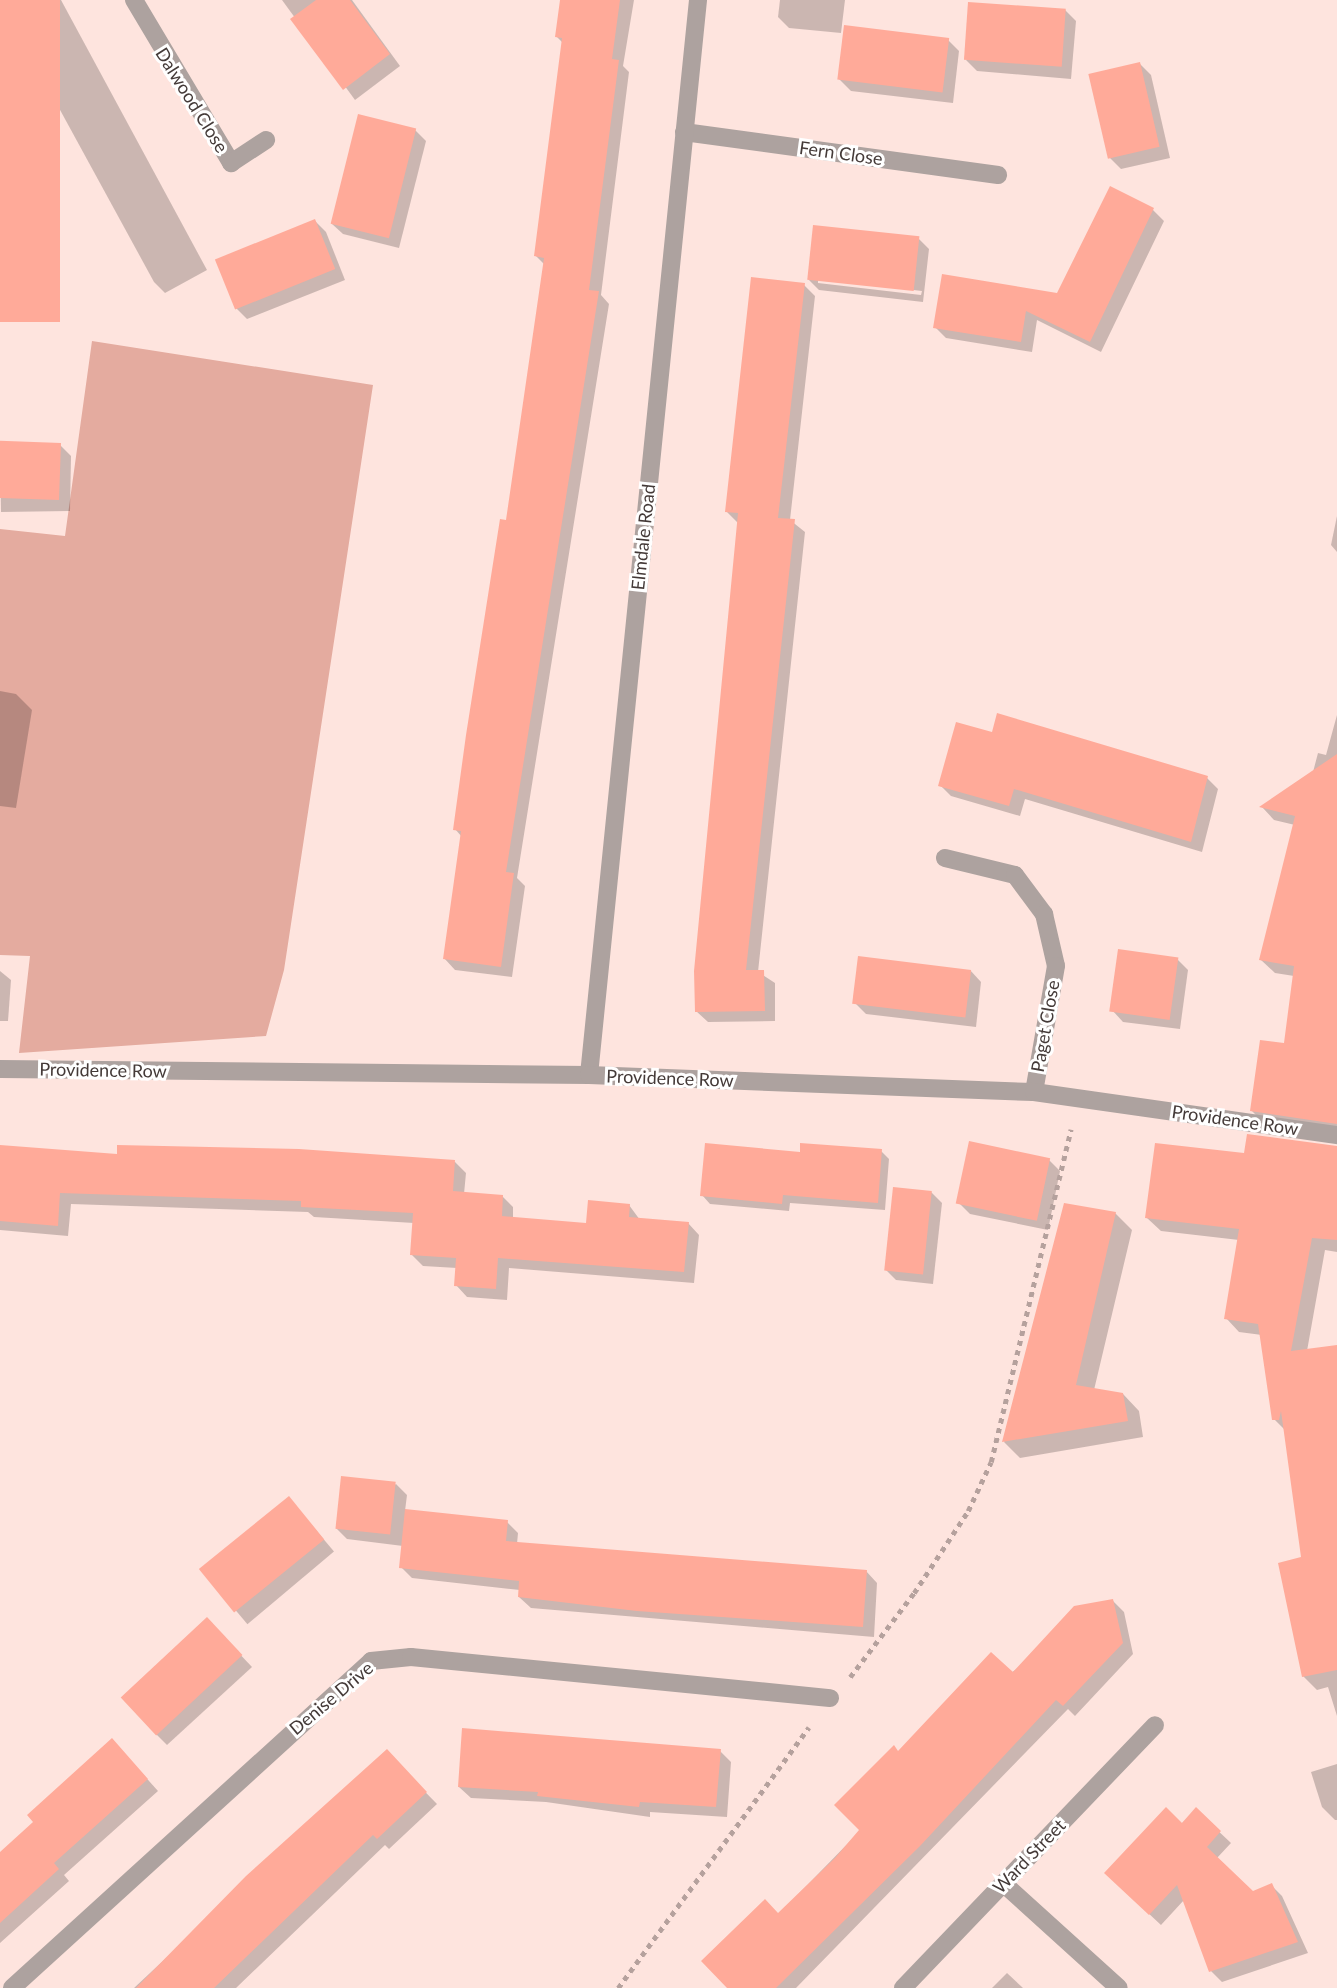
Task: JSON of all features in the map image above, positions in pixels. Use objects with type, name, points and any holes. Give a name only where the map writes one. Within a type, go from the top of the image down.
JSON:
[{"type":"street","name":"Dalwood Close","points":[[134,0],[231,163],[266,140]]},
{"type":"street","name":"Elmdale Road","points":[[589,1075],[698,0]]},
{"type":"street","name":"Fern Close","points":[[684,132],[998,175]]},
{"type":"street","name":"Paget Close","points":[[945,858],[1015,875],[1044,914],[1056,966],[1034,1092]]},
{"type":"street","name":"Providence Row","points":[[0,1069],[589,1075],[1034,1092],[1337,1135]]},
{"type":"street","name":"Denise Drive","points":[[12,1988],[371,1661],[411,1657],[830,1698]]},
{"type":"street","name":"Ward Street","points":[[903,1988],[1155,1725]]},
{"type":"street","points":[[1003,1883],[1119,1988]]},
{"type":"path","points":[[618,1988],[830,1698],[860,1667],[914,1593],[968,1511],[990,1462],[1077,1098]]},
{"type":"shaded area","points":[[92,341],[373,385],[284,970],[266,1036],[19,1053],[30,956],[0,955],[0,529],[65,536]]},
{"type":"building","points":[[0,0],[60,0],[60,322],[0,322]]},
{"type":"building","points":[[316,0],[350,0],[390,54],[343,90],[290,19]]},
{"type":"building","points":[[560,0],[620,0],[612,59],[619,60],[589,290],[599,291],[506,872],[514,873],[501,967],[443,959],[461,831],[453,830],[466,735],[500,519],[506,520],[544,258],[534,256],[562,38],[555,37]]},
{"type":"building","points":[[968,2],[1066,9],[1062,67],[964,60]]},
{"type":"building","points":[[844,25],[949,38],[943,93],[837,80]]},
{"type":"building","points":[[1140,62],[1160,147],[1108,159],[1088,74]]},
{"type":"building","points":[[358,114],[416,129],[389,238],[331,224]]},
{"type":"building","points":[[1110,186],[1154,208],[1090,342],[1026,311],[1021,342],[933,328],[942,274],[1057,293]]},
{"type":"building","points":[[315,219],[335,269],[235,310],[215,259]]},
{"type":"building","points":[[813,225],[919,236],[914,291],[807,280]]},
{"type":"building","points":[[751,277],[805,283],[778,518],[795,519],[746,970],[764,970],[765,1011],[695,1012],[694,971],[738,513],[725,512]]},
{"type":"building","points":[[0,441],[61,443],[59,500],[0,498]]},
{"type":"building","points":[[997,713],[1208,776],[1191,842],[1014,789],[1009,806],[938,786],[956,722],[992,732]]},
{"type":"building","points":[[1337,754],[1337,1124],[1250,1111],[1260,1040],[1284,1043],[1294,966],[1259,960],[1295,816],[1259,807]]},
{"type":"building","points":[[1118,949],[1178,957],[1170,1020],[1109,1011]]},
{"type":"building","points":[[858,956],[971,970],[965,1018],[852,1004]]},
{"type":"building","points":[[1247,1134],[1337,1146],[1337,1240],[1312,1238],[1291,1351],[1337,1345],[1337,1670],[1302,1677],[1278,1563],[1301,1557],[1281,1411],[1279,1420],[1272,1420],[1258,1324],[1224,1319],[1239,1229],[1145,1218],[1155,1143],[1244,1153]]},
{"type":"building","points":[[969,1141],[1050,1158],[1037,1221],[956,1204]]},
{"type":"building","points":[[705,1143],[800,1152],[800,1143],[882,1149],[878,1203],[783,1195],[782,1204],[700,1196]]},
{"type":"building","points":[[0,1145],[117,1154],[117,1145],[299,1149],[455,1160],[453,1191],[503,1195],[502,1216],[586,1223],[588,1200],[630,1204],[629,1217],[689,1222],[684,1272],[498,1258],[496,1289],[454,1286],[456,1258],[410,1255],[413,1213],[301,1207],[301,1201],[60,1193],[58,1226],[0,1221]]},
{"type":"building","points":[[893,1187],[932,1191],[923,1275],[884,1271]]},
{"type":"building","points":[[1064,1203],[1116,1212],[1076,1385],[1123,1393],[1128,1421],[1002,1442]]},
{"type":"building","points":[[341,1476],[396,1482],[390,1534],[335,1529]]},
{"type":"building","points":[[289,1496],[324,1540],[234,1613],[199,1569]]},
{"type":"building","points":[[405,1509],[508,1520],[506,1541],[867,1570],[863,1627],[637,1611],[518,1597],[519,1581],[399,1568]]},
{"type":"building","points":[[1113,1599],[1123,1643],[1063,1706],[1056,1700],[920,1846],[776,1988],[727,1988],[701,1961],[765,1899],[778,1913],[835,1858],[859,1830],[834,1805],[894,1745],[898,1751],[991,1652],[1013,1672],[1074,1606]]},
{"type":"building","points":[[207,1617],[242,1655],[156,1736],[121,1697]]},
{"type":"building","points":[[462,1728],[721,1749],[716,1807],[640,1802],[639,1807],[537,1796],[538,1792],[458,1787]]},
{"type":"building","points":[[112,1738],[148,1779],[54,1863],[59,1869],[0,1923],[0,1852],[33,1822],[27,1815]]},
{"type":"building","points":[[387,1749],[427,1792],[377,1839],[373,1835],[214,1988],[136,1988],[246,1876]]},
{"type":"building","points":[[1166,1807],[1182,1823],[1196,1807],[1221,1831],[1207,1847],[1253,1891],[1272,1883],[1298,1942],[1209,1972],[1177,1885],[1149,1915],[1104,1873]]}]
